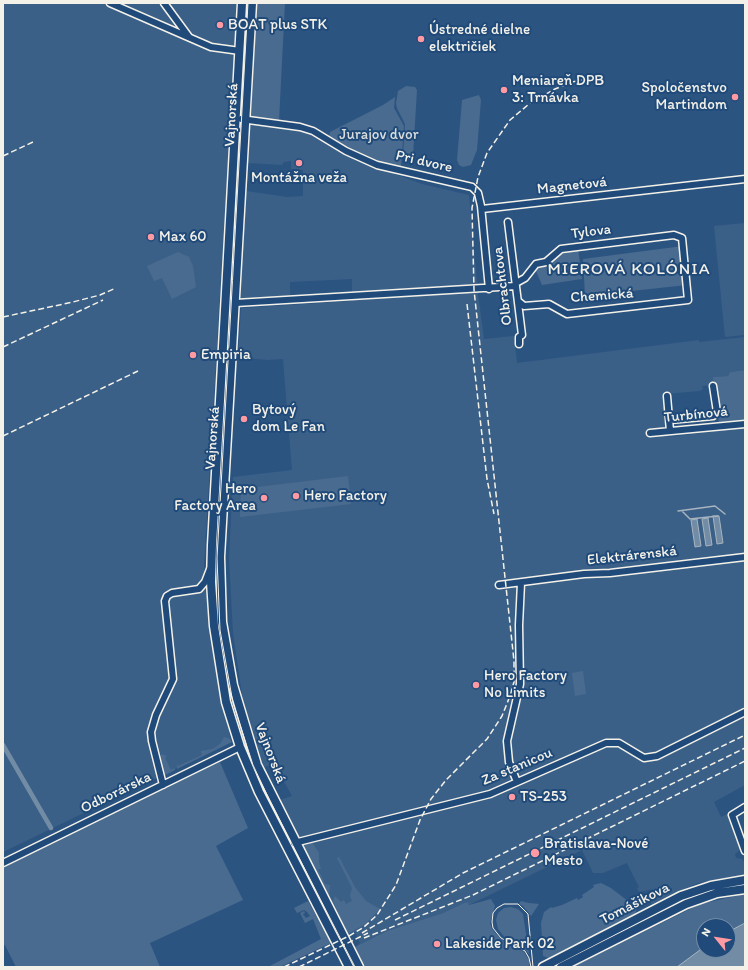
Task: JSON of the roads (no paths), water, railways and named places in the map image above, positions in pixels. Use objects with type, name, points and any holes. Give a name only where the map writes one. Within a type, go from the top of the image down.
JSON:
[{"type":"main road","name":"Vajnorská","points":[[242,3],[211,565],[213,614],[217,650],[227,707],[240,747],[259,792],[349,967]]},
{"type":"main road","name":"Vajnorská","points":[[252,3],[220,578],[222,622],[229,666],[249,743],[263,778],[359,967]]},
{"type":"main road","points":[[240,747],[249,743]]},
{"type":"main road","name":"Tomášikova","points":[[543,967],[678,898],[711,886],[745,882]]},
{"type":"main road","name":"Tomášikova","points":[[561,967],[686,904],[745,882]]},
{"type":"street","points":[[110,3],[211,47],[240,52]]},
{"type":"street","points":[[164,3],[189,37]]},
{"type":"street","name":"Pri dvore","points":[[236,118],[313,131],[346,151],[377,165],[470,186],[478,193],[482,209]]},
{"type":"street","name":"Magnetová","points":[[482,209],[745,179]]},
{"type":"street","points":[[482,209],[489,289]]},
{"type":"street","name":"Olbrachtova","points":[[508,222],[522,335],[519,336],[519,344]]},
{"type":"street","name":"Tylova","points":[[516,285],[525,278],[536,264],[546,262],[561,249],[674,235],[682,238],[689,298]]},
{"type":"street","points":[[236,303],[489,289],[516,285]]},
{"type":"street","name":"Chemická","points":[[518,301],[524,306],[548,304],[567,314],[684,301],[689,298]]},
{"type":"street","points":[[670,420],[713,416],[717,412],[713,386]]},
{"type":"street","points":[[667,396],[670,431]]},
{"type":"street","name":"Turbínová","points":[[650,433],[745,424]]},
{"type":"street","name":"Elektrárenská","points":[[499,585],[584,574],[610,573],[745,557]]},
{"type":"street","points":[[163,785],[151,732],[156,715],[173,679],[164,606],[167,596],[199,589],[205,582],[211,565]]},
{"type":"street","points":[[517,782],[510,766],[507,741],[520,684],[519,625],[521,583]]},
{"type":"street","name":"Za stanicou","points":[[287,847],[295,842],[490,794],[606,743],[619,743],[644,758],[657,756],[745,712]]},
{"type":"street","name":"Odborárska","points":[[3,863],[240,747]]},
{"type":"street","points":[[745,807],[732,815],[745,851]]},
{"type":"waterway","points":[[678,511],[715,506],[725,514]]},
{"type":"waterway","points":[[682,511],[690,519],[718,516]]},
{"type":"waterway","points":[[3,745],[51,828]]},
{"type":"tram line","points":[[248,3],[217,558],[220,630],[233,703],[253,765],[355,967]]},
{"type":"tram line","points":[[531,967],[529,958],[525,951],[501,938],[493,928],[493,913],[497,908],[504,904],[518,904],[528,914],[533,967]]},
{"type":"railway","points":[[284,967],[349,936],[364,927],[377,915],[396,885],[420,820],[431,799],[446,780],[487,739],[502,716],[510,696],[514,682],[514,661],[474,290],[472,208],[478,177],[487,153],[510,120],[529,104],[555,89],[572,82],[596,77]]},
{"type":"railway","points":[[3,156],[33,142]]},
{"type":"railway","points":[[3,317],[73,302],[100,295],[116,288]]},
{"type":"railway","points":[[3,347],[103,300]]},
{"type":"railway","points":[[467,304],[487,479],[494,514]]},
{"type":"railway","points":[[3,436],[138,371]]},
{"type":"railway","points":[[362,933],[463,873],[745,735]]},
{"type":"railway","points":[[395,920],[745,748]]},
{"type":"railway","points":[[364,938],[473,895],[745,761]]},
{"type":"railway","points":[[299,967],[368,933]]},
{"type":"place","name":"BOAT plus STK","points":[[220,25]]},
{"type":"place","name":"Ústredné dielne električiek","points":[[421,39]]},
{"type":"place","name":"Meniareň DPB 3: Trnávka","points":[[504,90]]},
{"type":"place","name":"Spoločenstvo Martindom","points":[[735,97]]},
{"type":"place","name":"Montážna veža","points":[[299,163]]},
{"type":"place","name":"Max 60","points":[[151,237]]},
{"type":"place","name":"Empiria","points":[[193,355]]},
{"type":"place","name":"Bytový dom Le Fan","points":[[244,419]]},
{"type":"place","name":"Hero Factory","points":[[296,496]]},
{"type":"place","name":"Hero Factory Area","points":[[264,498]]},
{"type":"place","name":"Hero Factory No Limits","points":[[476,685]]},
{"type":"place","name":"TS-253","points":[[512,797]]},
{"type":"place","name":"Bratislava-Nové Mesto","points":[[535,853]]},
{"type":"place","name":"Lakeside Park 02","points":[[437,944]]},
{"type":"district","name":"MIEROVÁ KOLÓNIA","points":[[629,270]]},
{"type":"park label","name":"Jurajov dvor","points":[[379,135]]}]
